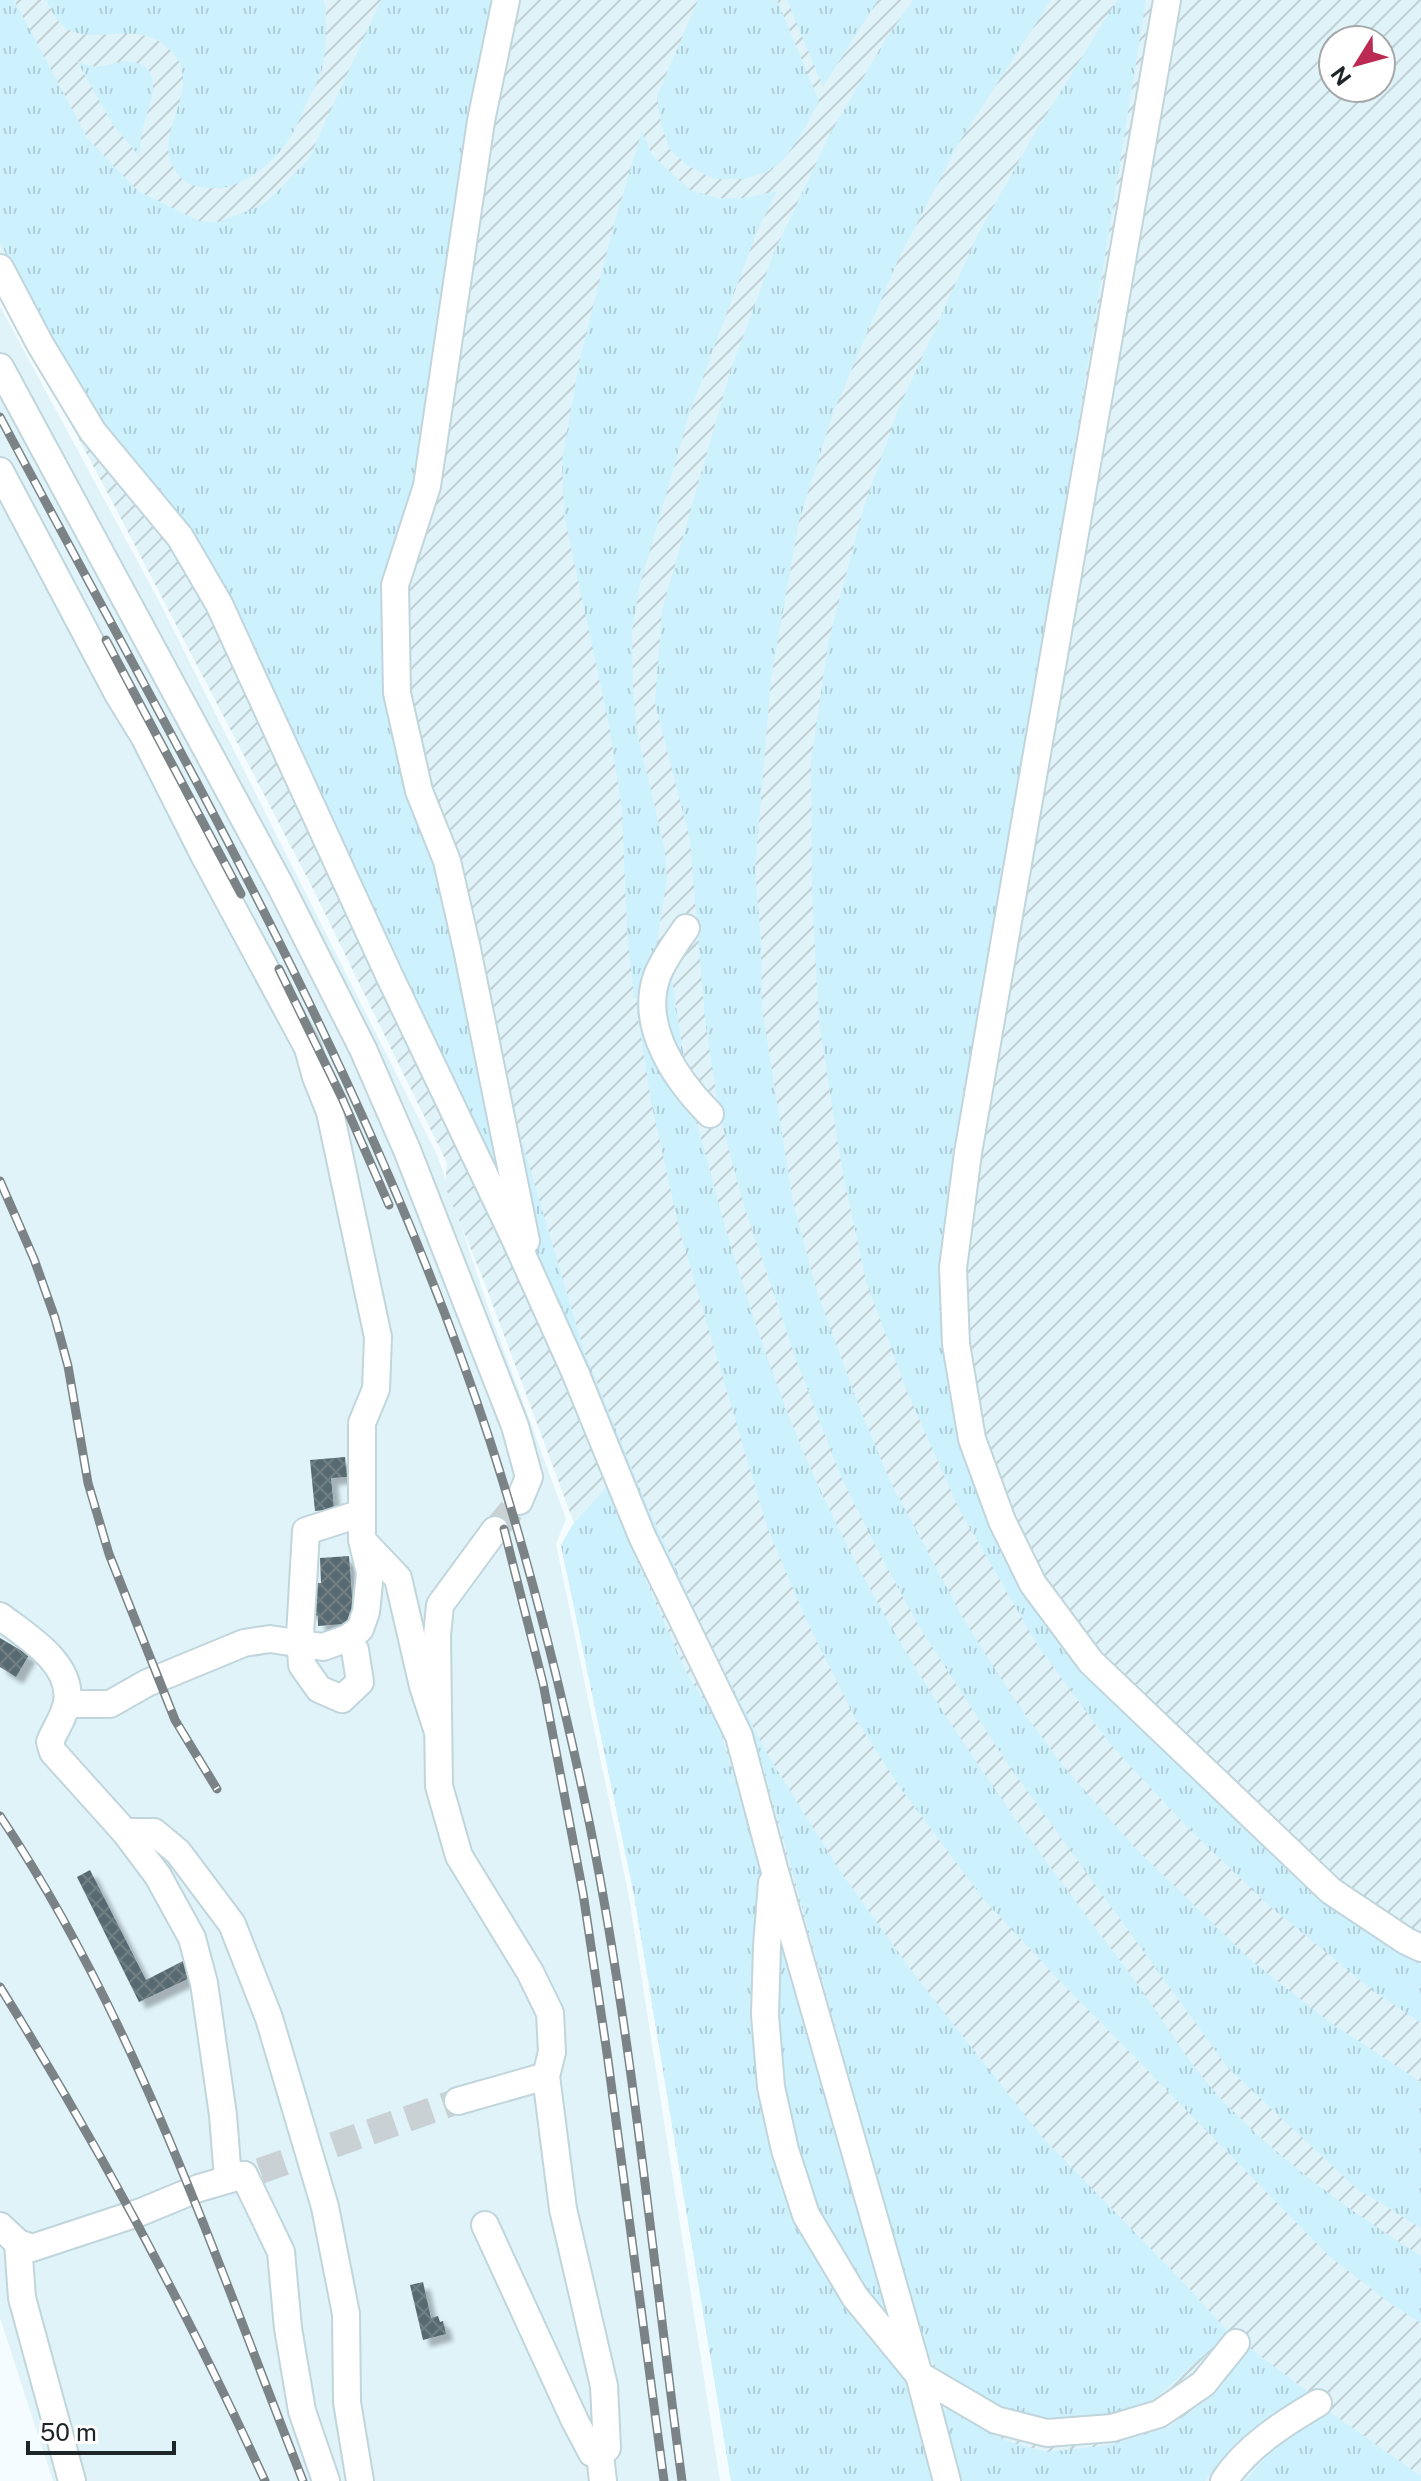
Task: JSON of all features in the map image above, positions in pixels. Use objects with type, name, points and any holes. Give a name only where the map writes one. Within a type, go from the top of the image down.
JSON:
[{"type":"lane","points":[[506,0],[481,121],[427,486],[395,585],[397,693],[419,791],[447,861],[467,949],[520,1201],[526,1244],[523,1257]]},
{"type":"lane","points":[[1167,0],[968,1153],[953,1268],[956,1344],[972,1439],[1002,1521],[1033,1584],[1091,1662],[1331,1891],[1421,1948]]},
{"type":"lane","points":[[0,268],[40,344],[93,432],[180,537],[219,604],[389,975],[523,1257],[575,1372],[642,1536],[739,1736],[947,2481]]},
{"type":"lane","points":[[0,367],[280,885],[363,1049],[407,1150],[515,1426],[529,1477],[519,1501]]},
{"type":"lane","points":[[0,471],[308,1048],[330,1112],[378,1337],[376,1389],[362,1423],[362,1540],[370,1573],[366,1612],[360,1629],[348,1638],[323,1647],[270,1639],[244,1643],[147,1683],[110,1704],[67,1704]]},
{"type":"lane","points":[[686,928],[665,958],[657,976],[652,1015],[673,1068],[710,1114]]},
{"type":"lane","points":[[348,1638],[355,1650],[360,1682],[342,1699],[319,1689],[302,1665],[306,1531],[362,1513]]},
{"type":"lane","points":[[495,1530],[440,1605],[437,1636],[439,1786],[459,1856],[530,1972],[550,2013],[552,2052],[546,2076],[563,2209],[604,2386],[607,2448],[600,2455]]},
{"type":"lane","points":[[362,1540],[398,1578],[423,1686],[438,1732]]},
{"type":"lane","points":[[0,1616],[42,1649],[64,1676],[67,1704],[50,1742],[53,1752],[125,1832],[158,1876],[192,1938],[204,1983],[223,2115],[244,2175],[281,2252],[288,2328],[302,2411],[326,2481]]},
{"type":"lane","points":[[125,1832],[154,1832],[178,1852],[232,1924],[269,2018],[325,2207],[346,2314],[347,2402],[360,2481]]},
{"type":"lane","points":[[774,1868],[765,2015],[771,2087],[785,2150],[806,2215],[838,2270],[855,2297],[919,2375],[996,2420],[1047,2433],[1112,2428],[1159,2414],[1203,2384],[1236,2343]]},
{"type":"lane","points":[[458,2101],[546,2076]]},
{"type":"lane","points":[[9,2234],[32,2248],[244,2175]]},
{"type":"lane","points":[[485,2225],[581,2433],[592,2453],[600,2455]]},
{"type":"lane","points":[[9,2234],[22,2298],[72,2481]]},
{"type":"lane","points":[[1224,2481],[1232,2469],[1284,2423],[1318,2403]]},
{"type":"lane","points":[[600,2455],[603,2481]]},
{"type":"shaded area","points":[[0,0],[1421,0],[1421,2481],[731,2481],[633,1890],[561,1545],[574,1523],[445,1186],[447,1163],[313,889],[0,291]]},
{"type":"shaded area","points":[[0,306],[160,603],[438,1157],[488,1307],[566,1519],[556,1544],[629,1897],[720,2481],[53,2481],[0,2318]]},
{"type":"green space","points":[[0,0],[14,0],[88,139],[138,191],[199,221],[218,222],[260,206],[309,158],[381,0],[498,0],[425,446],[383,611],[397,763],[424,826],[471,900],[515,1118],[584,1351],[643,1496],[708,1639],[766,1752],[840,1871],[914,1974],[1043,2138],[1229,2333],[1157,2397],[1124,2416],[1087,2426],[1009,2412],[947,2380],[926,2354],[759,1751],[688,1615],[225,602],[87,411],[0,242]]},
{"type":"green space","points":[[46,0],[323,0],[326,31],[322,69],[294,131],[264,167],[231,186],[208,188],[189,184],[180,177],[170,161],[168,145],[183,79],[179,63],[167,47],[139,35],[81,34],[69,30],[56,19]]},
{"type":"green space","points":[[698,0],[777,0],[819,101],[783,161],[767,172],[744,179],[714,179],[688,166],[670,150],[661,125],[657,96]]},
{"type":"green space","points":[[787,0],[878,0],[823,87]]},
{"type":"green space","points":[[913,0],[1051,0],[958,144],[899,258],[833,413],[799,521],[771,679],[755,871],[761,938],[762,1008],[793,1202],[817,1292],[889,1479],[964,1620],[1014,1699],[1063,1766],[1137,1850],[1253,1962],[1331,2023],[1421,2082],[1421,2228],[1357,2189],[1228,2068],[1007,1763],[920,1628],[841,1477],[796,1359],[744,1206],[719,1112],[705,1020],[690,840],[655,703],[662,610],[730,372],[775,250],[830,134],[884,42]]},
{"type":"green space","points":[[1117,0],[1146,0],[975,1067],[942,1307],[946,1363],[958,1429],[1003,1551],[1195,1777],[1283,1864],[1346,1919],[1421,1965],[1421,2023],[1373,1991],[1267,1904],[1187,1827],[1110,1744],[1038,1646],[959,1509],[906,1389],[866,1281],[842,1169],[819,1023],[812,894],[811,762],[828,643],[863,510],[898,410],[979,232],[1033,136]]},
{"type":"green space","points":[[77,61],[95,66],[129,61],[144,66],[150,73],[153,91],[141,135],[140,157],[113,125]]},
{"type":"green space","points":[[642,131],[652,155],[690,190],[717,198],[745,198],[777,191],[756,234],[689,415],[640,585],[632,631],[633,691],[637,732],[665,850],[667,879],[656,948],[641,998],[634,998],[627,930],[622,810],[609,725],[564,515],[562,460],[580,358],[614,224]]},
{"type":"green space","points":[[671,973],[686,1072],[677,1060],[661,996]]},
{"type":"green space","points":[[642,1004],[691,1106],[740,1275],[786,1409],[853,1558],[892,1628],[934,1698],[1025,1832],[1211,2087],[1247,2125],[1294,2166],[1421,2256],[1421,2323],[1329,2256],[985,1901],[902,1790],[855,1718],[806,1619],[767,1527],[680,1232],[651,1101],[636,1005]]},
{"type":"green space","points":[[607,1487],[688,1676],[717,1720],[780,1937],[782,1928],[837,2141],[933,2481],[731,2481],[634,1894],[561,1545],[574,1523]]},
{"type":"green space","points":[[1247,2346],[1312,2395],[1240,2444],[1205,2481],[962,2481],[942,2413],[950,2408],[959,2417],[1007,2441],[1047,2452],[1110,2445],[1167,2428],[1210,2398]]},
{"type":"green space","points":[[1330,2412],[1421,2476],[1421,2481],[1245,2481],[1276,2445]]},
{"type":"building","points":[[345,1457],[347,1477],[331,1478],[334,1509],[315,1511],[310,1460]]},
{"type":"building","points":[[349,1556],[354,1623],[318,1626],[318,1616],[307,1611],[315,1583],[321,1583],[320,1558]]},
{"type":"building","points":[[0,1638],[29,1655],[16,1677],[0,1667]]},
{"type":"building","points":[[90,1870],[146,1980],[185,1960],[194,1976],[139,2002],[77,1877]]},
{"type":"building","points":[[423,2282],[431,2318],[438,2316],[440,2322],[443,2321],[446,2334],[423,2340],[410,2285]]},
{"type":"tunnel","points":[[495,1530],[519,1501]]},
{"type":"tunnel","points":[[260,2171],[458,2101]]},
{"type":"railway","points":[[0,417],[202,793],[330,1046],[389,1176],[442,1307],[490,1441],[533,1584],[557,1680],[605,1907],[630,2071],[682,2481]]},
{"type":"railway","points":[[106,640],[241,894]]},
{"type":"railway","points":[[279,969],[342,1098],[389,1205]]},
{"type":"railway","points":[[0,1181],[34,1259],[55,1318],[68,1366],[88,1483],[109,1554],[175,1720],[217,1789]]},
{"type":"railway","points":[[504,1529],[543,1683],[583,1893],[664,2481]]},
{"type":"railway","points":[[0,1816],[48,1894],[132,2056],[204,2225],[303,2481]]},
{"type":"railway","points":[[0,1987],[72,2107],[140,2230],[205,2354],[265,2481]]}]
